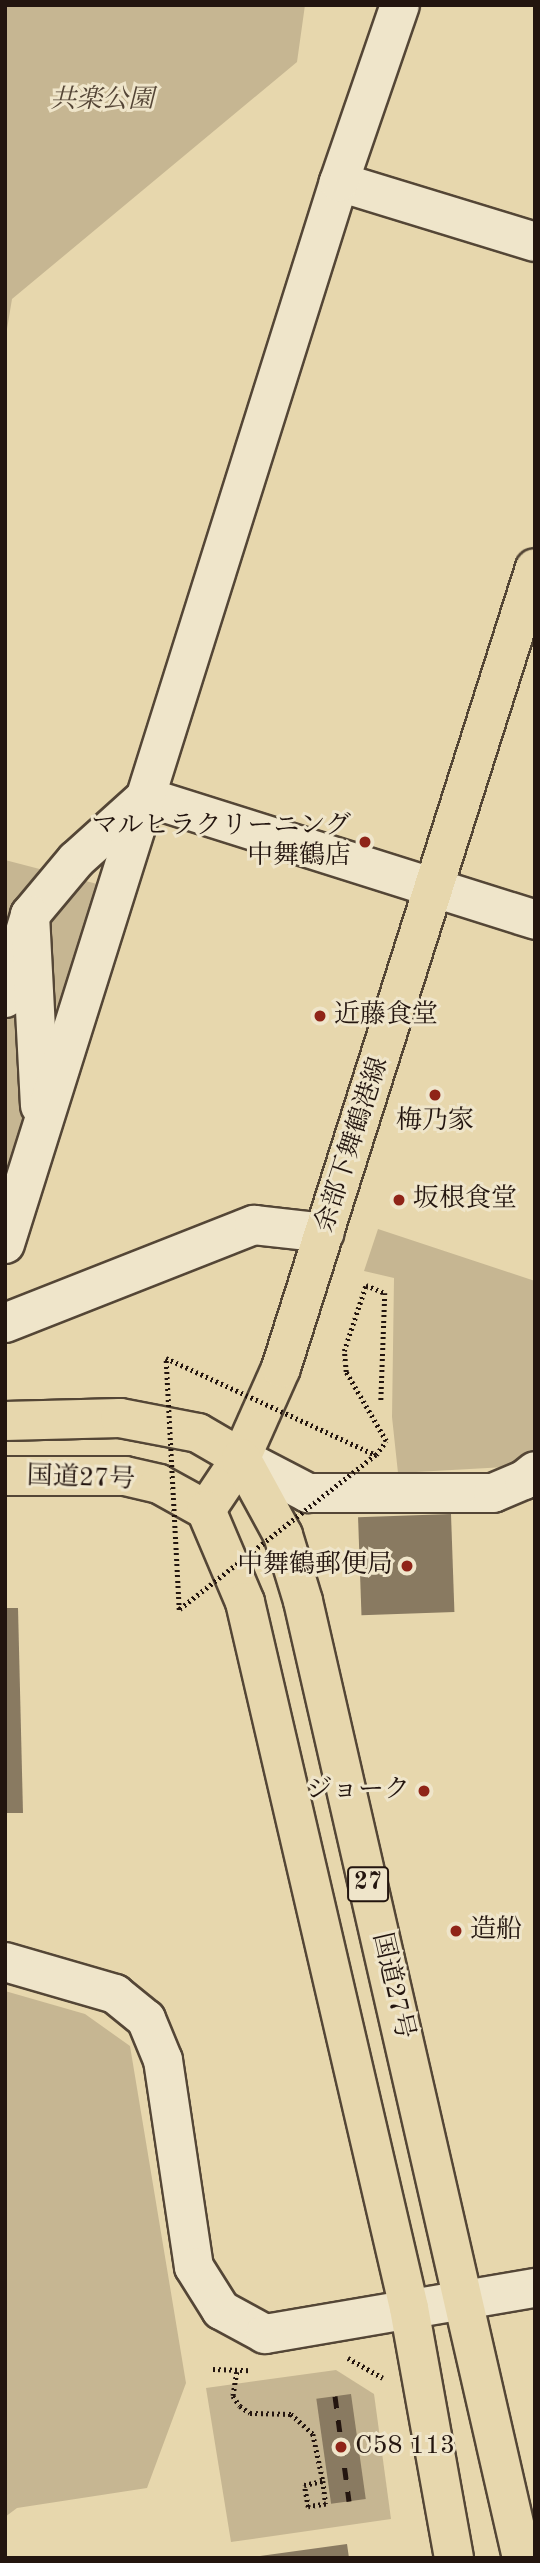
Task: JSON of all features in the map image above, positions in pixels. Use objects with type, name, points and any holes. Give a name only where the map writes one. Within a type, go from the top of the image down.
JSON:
[{"type":"main road","name":"余部下舞鶴港線","points":[[206,1510],[241,1458],[281,1368],[535,568]]},
{"type":"main road","points":[[5,1422],[120,1418],[198,1433],[241,1458]]},
{"type":"main road","name":"国道27号","points":[[241,1458],[284,1535],[303,1601],[466,2303],[522,2558]]},
{"type":"main road","name":"国道27号","points":[[5,1476],[125,1476],[159,1484],[206,1510]]},
{"type":"main road","name":"27","points":[[206,1510],[245,1602],[409,2308],[454,2558]]},
{"type":"street","points":[[5,1244],[339,182],[400,5]]},
{"type":"street","points":[[339,182],[535,242]]},
{"type":"street","points":[[146,797],[535,920]]},
{"type":"street","points":[[5,998],[30,915],[76,860],[146,797]]},
{"type":"street","points":[[30,915],[41,1132]]},
{"type":"street","points":[[5,1323],[254,1225],[325,1233]]},
{"type":"street","points":[[241,1458],[308,1493],[492,1493],[524,1480],[535,1471]]},
{"type":"street","points":[[5,1962],[115,1994],[146,2019],[163,2060],[194,2267],[221,2310],[265,2334],[409,2308],[466,2303],[535,2288]]},
{"type":"path","points":[[376,1455],[166,1358],[179,1610],[376,1455],[386,1441],[346,1372],[344,1351],[366,1285],[385,1293],[381,1400]]},
{"type":"path","points":[[342,2355],[385,2379],[387,2392]]},
{"type":"path","points":[[213,2369],[237,2372],[263,2368]]},
{"type":"path","points":[[237,2372],[233,2396],[240,2406],[250,2413],[290,2414],[313,2434],[323,2481],[326,2504],[307,2507],[304,2485],[323,2481]]},
{"type":"green space","name":"共楽公園","points":[[5,5],[305,5],[297,62],[12,299],[5,341]]},
{"type":"green space","points":[[5,860],[101,885],[5,1180]]},
{"type":"green space","points":[[378,1229],[535,1281],[535,1451],[522,1466],[398,1473],[392,1417],[394,1278],[364,1271]]},
{"type":"green space","points":[[5,1991],[85,2014],[130,2046],[186,2383],[147,2488],[17,2508],[5,2517]]},
{"type":"green space","points":[[336,2370],[374,2394],[391,2519],[231,2542],[206,2388]]},
{"type":"building","points":[[451,1514],[454,1612],[361,1615],[358,1517]]},
{"type":"building","points":[[5,1608],[18,1608],[23,1813],[5,1813]]},
{"type":"building","points":[[351,2394],[366,2499],[331,2504],[316,2399]]},
{"type":"building","points":[[347,2544],[349,2558],[260,2558],[260,2556]]},
{"type":"railway","points":[[335,2396],[349,2501]]},
{"type":"place","name":"マルヒラクリーニング 中舞鶴店","points":[[365,842]]},
{"type":"place","name":"近藤食堂","points":[[320,1016]]},
{"type":"place","name":"梅乃家","points":[[435,1095]]},
{"type":"place","name":"坂根食堂","points":[[399,1200]]},
{"type":"place","name":"中舞鶴郵便局","points":[[407,1566]]},
{"type":"place","name":"ジョーク","points":[[424,1791]]},
{"type":"place","name":"造船","points":[[456,1931]]},
{"type":"place","name":"C58 113","points":[[341,2447]]}]
